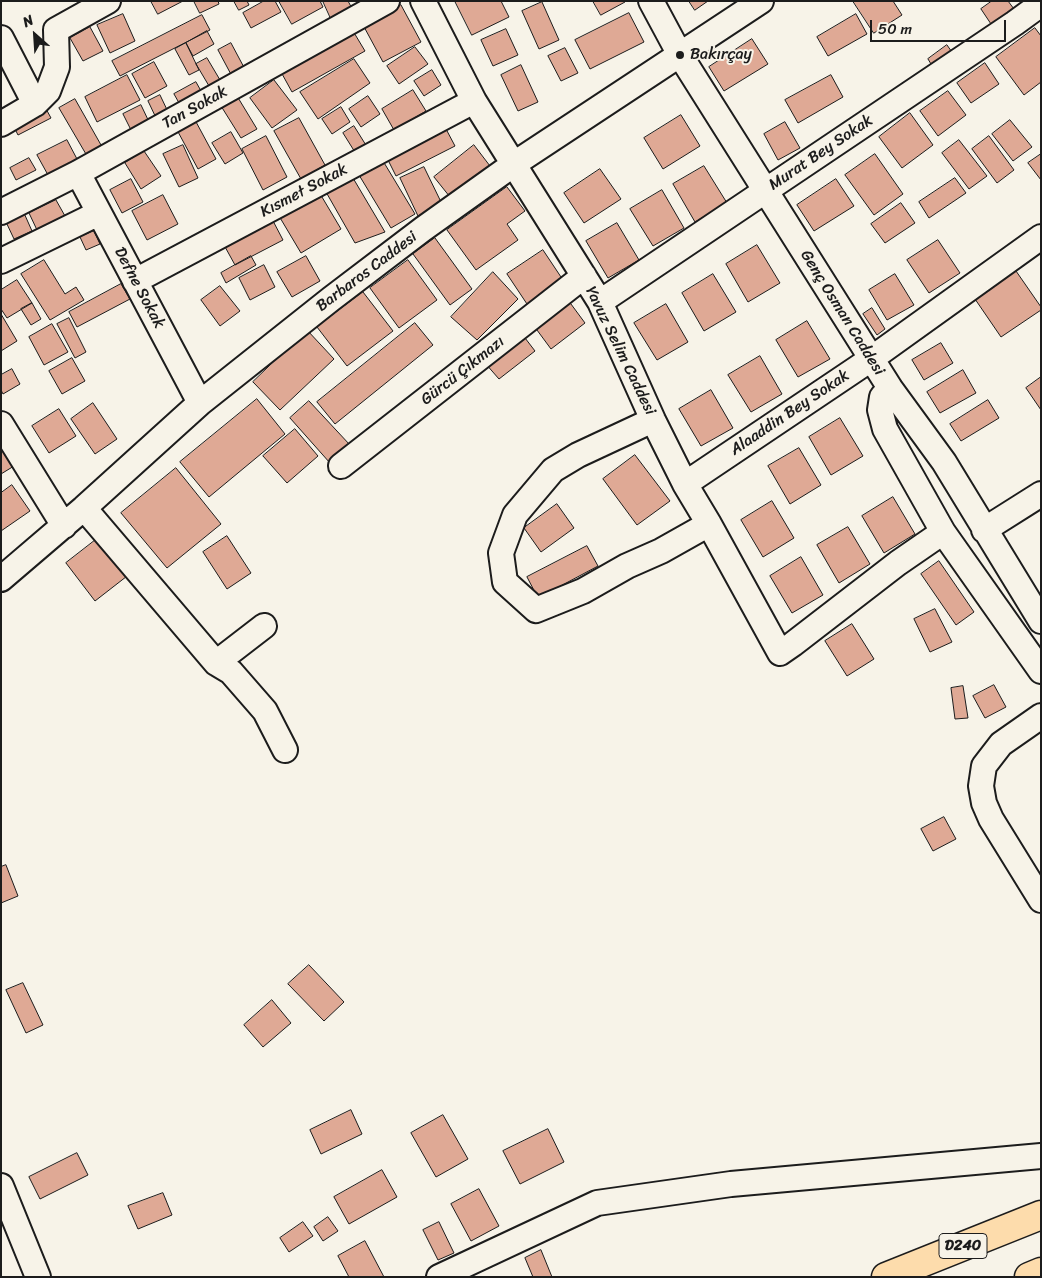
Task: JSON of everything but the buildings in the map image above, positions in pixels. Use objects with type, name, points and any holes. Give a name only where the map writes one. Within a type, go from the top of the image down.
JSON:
[{"type":"highway","name":"D240","points":[[886,1277],[1041,1215]]},
{"type":"highway","points":[[1029,1277],[1041,1272]]},
{"type":"street","points":[[1,124],[35,104],[48,91],[57,67],[56,30],[108,1]]},
{"type":"street","name":"Tan Sokak","points":[[1,212],[78,173],[388,1]]},
{"type":"street","name":"Yavuz Selim Caddesi","points":[[423,1],[474,101],[600,302],[685,484],[780,653],[942,532]]},
{"type":"street","name":"Genç Osman Caddesi","points":[[651,1],[680,55],[871,359],[944,462],[1041,621]]},
{"type":"street","name":"Barbaros Caddesi","points":[[1,579],[64,526],[200,403],[331,299],[514,164],[761,1]]},
{"type":"street","name":"Murat Bey Sokak","points":[[600,302],[1041,4]]},
{"type":"street","points":[[1,38],[35,104]]},
{"type":"street","name":"Kısmet Sokak","points":[[134,280],[474,101]]},
{"type":"street","name":"Defne Sokak","points":[[78,173],[200,403]]},
{"type":"street","points":[[1,261],[99,214]]},
{"type":"street","name":"Alaaddin Bey Sokak","points":[[685,484],[871,359],[1041,237]]},
{"type":"street","name":"Gürcü Çıkmazı","points":[[341,466],[584,276]]},
{"type":"street","points":[[890,388],[882,397],[880,410],[885,429],[942,532],[1041,671]]},
{"type":"street","points":[[654,420],[578,455],[553,470],[515,515],[501,553],[505,582],[536,610],[583,591],[709,524]]},
{"type":"street","points":[[1,424],[64,526]]},
{"type":"street","points":[[984,530],[1041,494]]},
{"type":"street","points":[[84,508],[216,663],[231,672],[265,711],[286,750]]},
{"type":"street","points":[[216,663],[264,626]]},
{"type":"street","points":[[1041,716],[1001,744],[984,766],[981,786],[984,803],[991,819],[1041,900]]},
{"type":"street","points":[[439,1277],[597,1203],[731,1184],[1041,1156]]},
{"type":"street","points":[[1,1186],[38,1277]]},
{"type":"place","name":"Bakırçay","points":[[680,55]]}]
